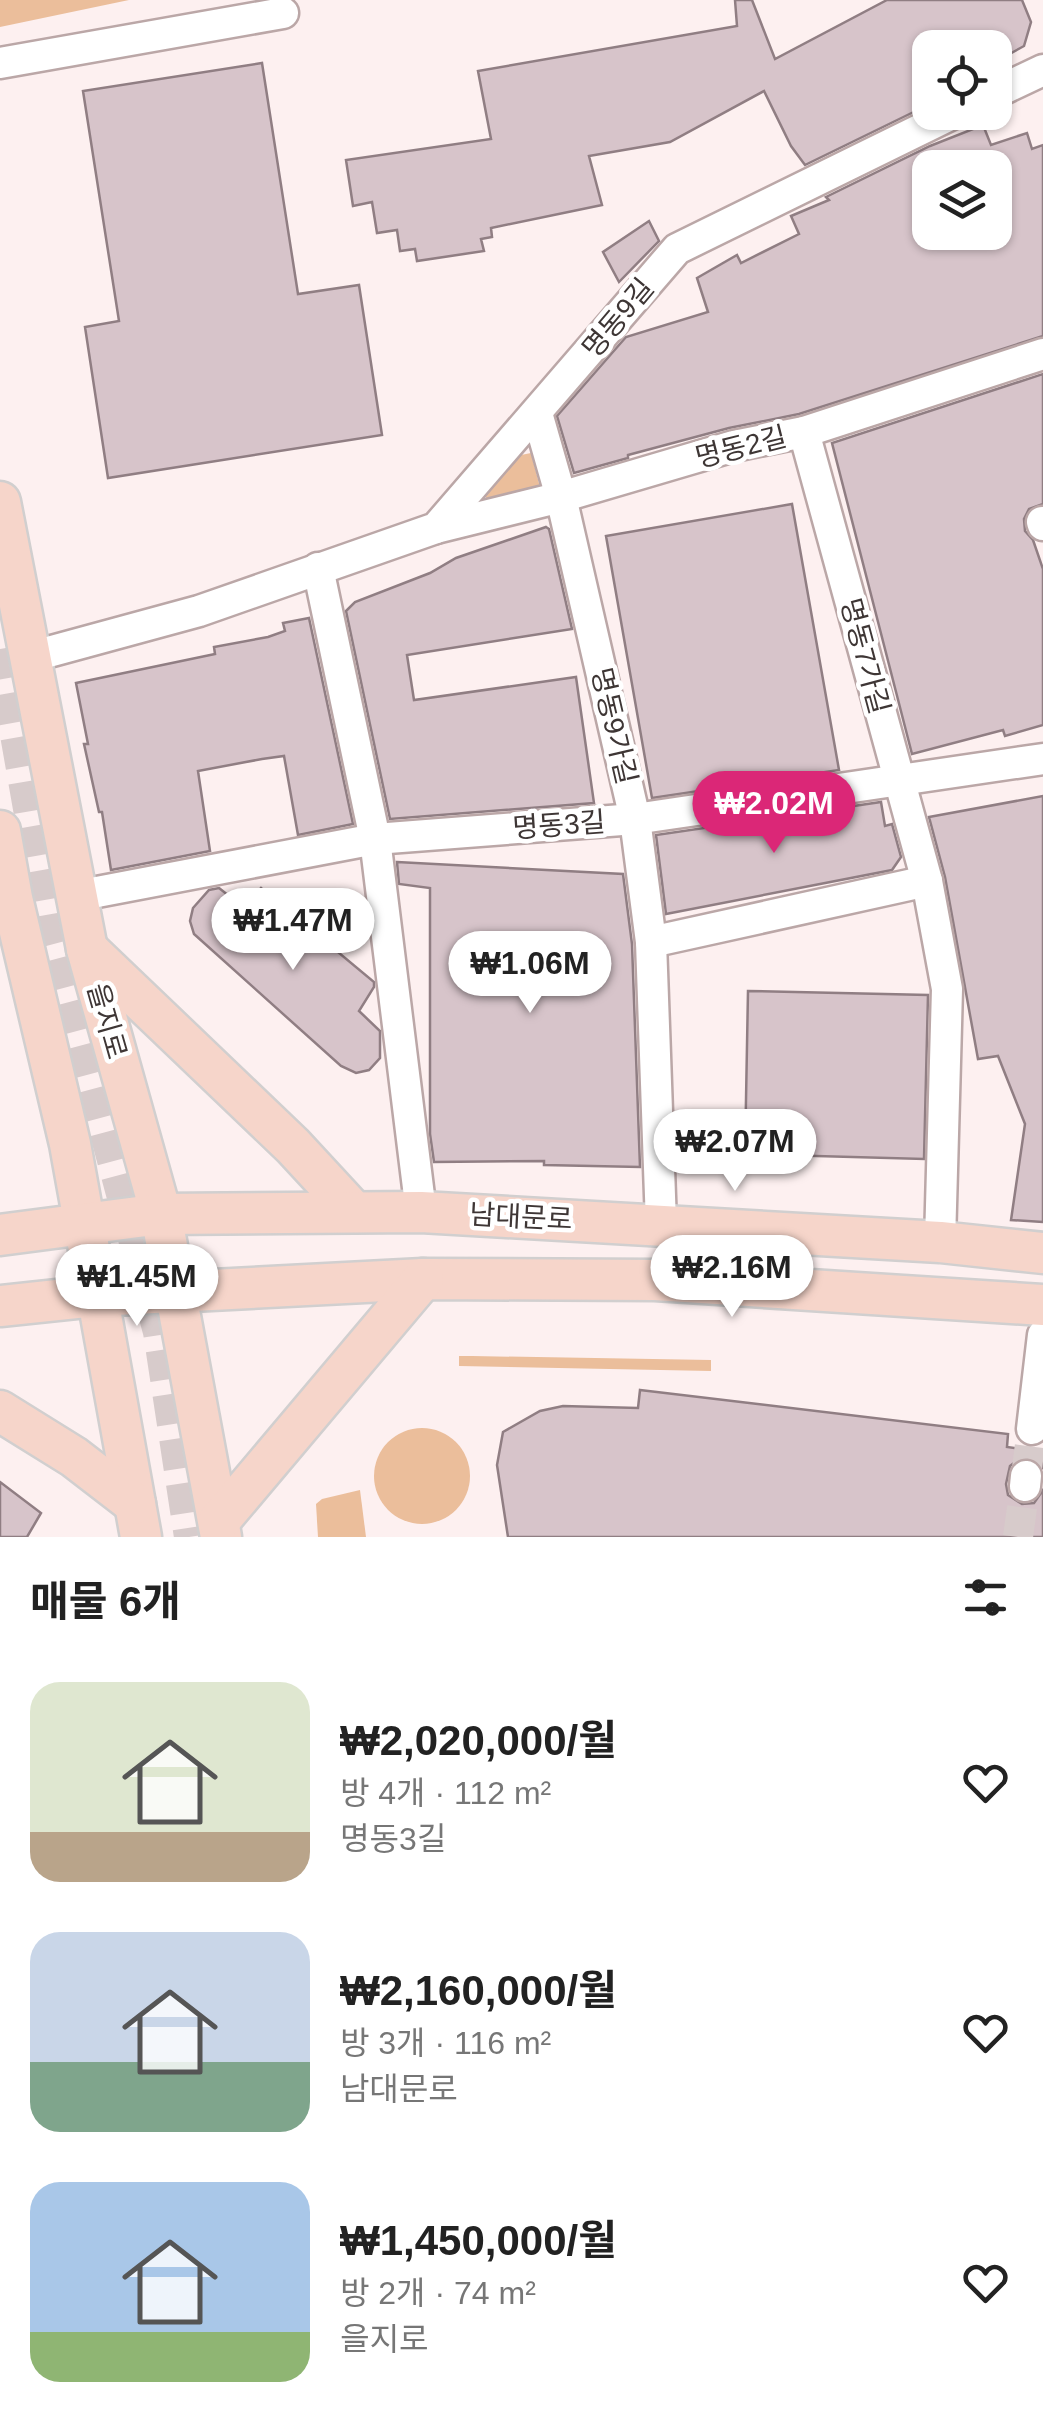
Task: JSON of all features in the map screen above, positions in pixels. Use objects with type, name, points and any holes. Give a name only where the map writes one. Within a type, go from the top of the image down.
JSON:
[{"type":"main road","name":"을지로","points":[[0,502],[87,949],[161,1214],[220,1529]]},
{"type":"main road","points":[[0,832],[6,909],[70,1144],[138,1521]]},
{"type":"main road","points":[[87,949],[293,1146],[354,1212]]},
{"type":"main road","name":"남대문로","points":[[0,1236],[161,1214],[422,1212],[940,1242],[1043,1253]]},
{"type":"main road","points":[[220,1529],[423,1279]]},
{"type":"main road","points":[[0,1306],[95,1296],[423,1279],[654,1280],[1043,1305]]},
{"type":"main road","points":[[0,1411],[74,1457],[138,1521]]},
{"type":"street","points":[[0,62],[283,13]]},
{"type":"street","points":[[1012,86],[1043,70]]},
{"type":"street","name":"명동9길","points":[[30,657],[199,611],[436,528],[677,249],[919,130]]},
{"type":"street","name":"명동2길","points":[[436,528],[734,446],[804,432],[1043,354]]},
{"type":"street","name":"명동9가길","points":[[537,413],[562,496],[635,820],[652,942],[661,1224]]},
{"type":"street","name":"명동7가길","points":[[804,432],[926,881],[947,989],[940,1242]]},
{"type":"street","points":[[318,568],[375,839],[422,1212]]},
{"type":"street","name":"명동3길","points":[[76,896],[375,839],[635,820],[1043,759]]},
{"type":"street","points":[[652,942],[926,881]]},
{"type":"street","points":[[1032,1429],[1043,1335]]},
{"type":"shaded area","points":[[0,0],[129,0],[0,27]]},
{"type":"shaded area","points":[[531,453],[541,491],[489,506],[485,495],[521,455]]},
{"type":"shaded area","points":[[459,1356],[711,1360],[711,1371],[459,1366]]},
{"type":"shaded area","points":[[422,1428],[440,1432],[456,1442],[466,1458],[470,1476],[466,1494],[456,1510],[440,1520],[422,1524],[404,1520],[388,1510],[378,1494],[374,1476],[378,1458],[388,1442],[404,1432]]},
{"type":"shaded area","points":[[360,1490],[366,1537],[318,1537],[316,1504]]},
{"type":"building","points":[[735,0],[752,0],[775,59],[887,0],[1022,0],[1031,22],[1024,46],[1012,53],[1012,30],[912,30],[912,113],[805,165],[791,146],[764,91],[670,142],[589,156],[602,205],[491,228],[492,237],[481,239],[484,251],[417,261],[415,249],[400,251],[397,230],[377,233],[372,202],[353,206],[346,160],[491,139],[478,71],[737,26]]},
{"type":"building","points":[[262,63],[298,294],[359,285],[382,435],[108,478],[85,327],[119,321],[83,91]]},
{"type":"building","points":[[970,130],[985,130],[991,145],[1027,133],[1032,149],[1043,145],[1043,336],[799,414],[729,428],[574,473],[557,416],[626,337],[708,312],[697,278],[737,255],[741,263],[799,234],[791,216],[829,200],[826,197],[912,155],[912,250],[1012,250],[1012,150],[922,150]]},
{"type":"building","points":[[649,221],[659,241],[619,282],[603,252]]},
{"type":"building","points":[[1043,374],[1043,504],[1029,509],[1024,519],[1025,531],[1033,540],[1043,569],[1043,725],[1005,736],[1003,730],[912,754],[832,443]]},
{"type":"building","points":[[792,504],[839,770],[652,798],[606,536]]},
{"type":"building","points":[[546,527],[572,629],[407,655],[414,700],[576,677],[594,803],[390,819],[346,611],[355,602],[430,573],[456,558]]},
{"type":"building","points":[[309,618],[353,824],[298,835],[284,756],[198,771],[210,851],[111,870],[102,812],[84,744],[88,744],[76,683],[215,654],[214,647],[268,637],[285,631],[283,623]]},
{"type":"building","points":[[1043,796],[1043,1222],[1011,1220],[1025,1124],[998,1056],[978,1059],[945,877],[929,817]]},
{"type":"building","points":[[881,802],[885,826],[892,824],[901,857],[892,870],[666,914],[656,835]]},
{"type":"building","points":[[397,862],[623,874],[632,944],[640,1167],[544,1165],[544,1161],[434,1162],[430,1134],[430,888],[399,884]]},
{"type":"building","points":[[219,888],[243,907],[261,888],[374,982],[359,1011],[380,1031],[380,1058],[369,1070],[356,1073],[341,1066],[194,934],[190,921],[193,908],[209,890]]},
{"type":"building","points":[[748,991],[928,995],[924,1159],[745,1154]]},
{"type":"building","points":[[640,1390],[1008,1434],[1007,1447],[1043,1452],[1043,1468],[1036,1460],[1019,1459],[1010,1466],[1006,1484],[1008,1495],[1022,1504],[1034,1503],[1043,1490],[1043,1537],[508,1537],[497,1465],[503,1432],[540,1411],[563,1406],[638,1408]]},
{"type":"building","points":[[0,1482],[41,1513],[27,1537],[0,1537]]},
{"type":"tunnel","points":[[0,649],[47,917],[158,1332],[189,1537]]},
{"type":"tunnel","points":[[1026,1476],[1032,1429]]},
{"type":"tunnel","points":[[1018,1537],[1025,1486]]}]
